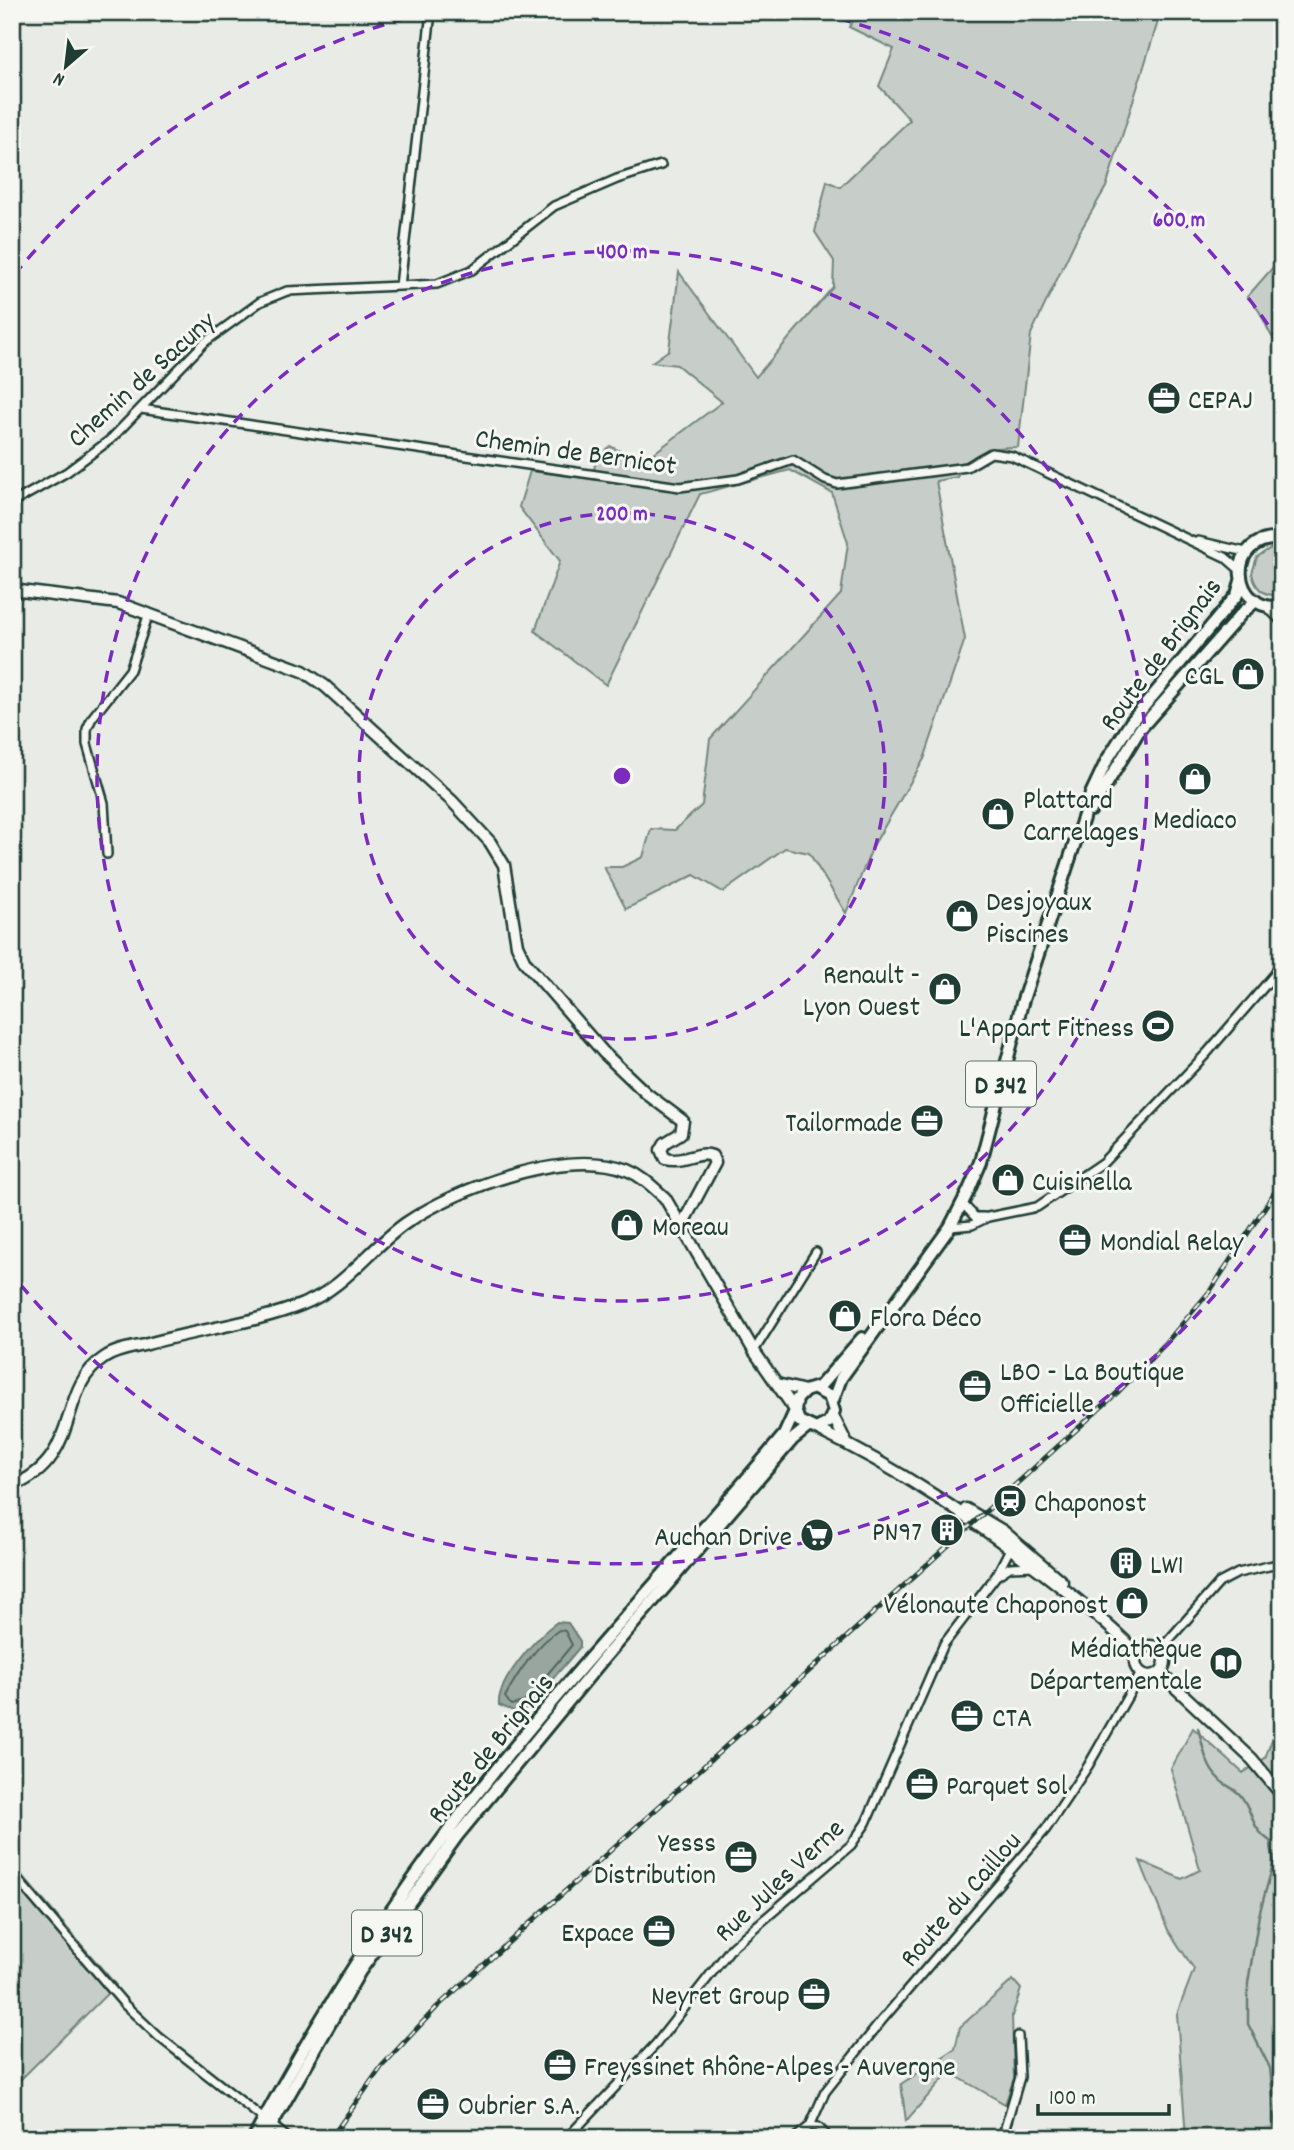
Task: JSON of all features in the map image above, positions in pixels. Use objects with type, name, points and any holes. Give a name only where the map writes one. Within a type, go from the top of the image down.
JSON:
[{"type":"main road","points":[[1246,552],[1265,539],[1281,538]]},
{"type":"main road","name":"Route de Brignais","points":[[832,1401],[841,1378],[950,1227],[981,1162],[1022,1003],[1091,794],[1130,722],[1237,595],[1246,552]]},
{"type":"main road","points":[[1241,576],[1261,604],[1282,606]]},
{"type":"main road","name":"Route de Brignais","points":[[1080,831],[1116,764],[1140,729],[1242,613],[1261,604]]},
{"type":"main road","name":"Route de Brignais","points":[[810,1390],[882,1318]]},
{"type":"main road","points":[[810,1390],[825,1392],[832,1401],[833,1416],[824,1426],[812,1428],[799,1421],[795,1410],[797,1399],[810,1390]]},
{"type":"main road","name":"Route de Brignais","points":[[264,2138],[269,2120],[341,1987],[450,1829],[680,1553],[784,1435],[795,1410]]},
{"type":"main road","name":"Route de Brignais","points":[[254,2138],[269,2120],[360,1971],[457,1836],[604,1658],[793,1439],[812,1428]]},
{"type":"street","points":[[400,286],[431,12]]},
{"type":"street","name":"Chemin de Sacuny","points":[[12,503],[66,472],[111,439],[205,342],[260,302],[287,291],[437,284],[472,270],[554,206],[617,179],[661,165]]},
{"type":"street","name":"Chemin de Bernicot","points":[[141,409],[680,487],[738,479],[793,460],[825,480],[837,484],[967,467],[991,453],[1012,456],[1225,557],[1241,576]]},
{"type":"street","name":"Chemin de Bernicot","points":[[1184,538],[1246,552]]},
{"type":"street","points":[[12,590],[84,597],[149,613],[303,671],[325,686],[452,801],[490,842],[504,865],[517,945],[525,962],[604,1053],[647,1094],[677,1113],[683,1121],[681,1133],[665,1143],[661,1150],[665,1159],[676,1162],[706,1154],[712,1156],[715,1163],[682,1226]]},
{"type":"street","points":[[1261,604],[1282,622]]},
{"type":"street","points":[[107,854],[104,803],[87,744],[87,729],[92,718],[130,670],[149,613]]},
{"type":"street","points":[[962,1203],[975,1217],[1037,1207],[1102,1162],[1207,1053],[1275,974],[1282,958]]},
{"type":"street","points":[[12,1486],[32,1478],[47,1466],[60,1443],[86,1377],[102,1359],[181,1334],[303,1304],[334,1289],[407,1223],[460,1195],[538,1167],[607,1164],[625,1169],[665,1198],[754,1351],[795,1410]]},
{"type":"street","points":[[950,1227],[972,1225],[988,1217]]},
{"type":"street","points":[[754,1351],[816,1252]]},
{"type":"street","points":[[777,1384],[810,1390]]},
{"type":"street","points":[[833,1416],[846,1443]]},
{"type":"street","points":[[812,1428],[846,1443],[940,1498],[1011,1547],[1066,1589],[1137,1653]]},
{"type":"street","points":[[940,1498],[971,1511],[1003,1531],[1058,1576],[1066,1589]]},
{"type":"street","name":"Rue Jules Verne","points":[[567,2138],[656,2044],[732,1947],[851,1845],[866,1823],[944,1644],[996,1576],[1011,1547]]},
{"type":"street","points":[[1160,1650],[1219,1583],[1238,1573],[1282,1563]]},
{"type":"street","points":[[996,1576],[1010,1567],[1034,1566]]},
{"type":"street","points":[[1147,1646],[1160,1650],[1165,1664],[1160,1673],[1151,1676],[1141,1673],[1135,1662],[1137,1653],[1147,1646]]},
{"type":"street","name":"Route du Caillou","points":[[795,2138],[810,2126],[819,2100],[843,2068],[1046,1829],[1141,1673]]},
{"type":"street","points":[[1160,1673],[1252,1759],[1282,1795]]},
{"type":"street","points":[[12,1873],[125,2005],[159,2037],[269,2120],[288,2138]]},
{"type":"street","points":[[1002,2138],[1020,2077],[1018,2036]]},
{"type":"street","points":[[810,2126],[818,2127],[829,2138]]},
{"type":"shaded area","points":[[859,12],[1161,12],[1106,187],[1079,233],[1031,334],[1018,447],[982,452],[968,461],[957,477],[936,481],[965,639],[924,759],[873,846],[846,913],[809,853],[785,848],[723,892],[694,875],[626,909],[604,867],[622,867],[643,857],[651,829],[675,830],[702,805],[710,739],[841,594],[848,543],[832,493],[790,470],[700,494],[606,685],[535,631],[560,561],[519,507],[530,471],[592,479],[596,460],[610,446],[631,457],[650,456],[722,402],[677,365],[652,362],[669,350],[679,272],[756,377],[833,287],[834,261],[815,232],[827,181],[840,187],[910,120],[879,86],[894,49],[849,27]]},
{"type":"shaded area","points":[[1282,257],[1282,349],[1247,297]]},
{"type":"shaded area","points":[[1271,548],[1282,549],[1282,595],[1271,595],[1262,591],[1252,573],[1257,557]]},
{"type":"shaded area","points":[[1282,1713],[1282,2138],[1186,2138],[1177,2014],[1194,1969],[1168,1930],[1140,1861],[1182,1879],[1200,1870],[1171,1769],[1193,1728],[1243,1773],[1265,1758]]},
{"type":"shaded area","points":[[12,1870],[20,1873],[116,1985],[12,2088]]},
{"type":"shaded area","points":[[1013,1980],[1021,1989],[1012,2016],[1014,2078],[1005,2104],[949,2072],[906,2121],[901,2084],[955,2049],[960,2027]]},
{"type":"water","points":[[557,1622],[568,1623],[580,1641],[580,1647],[529,1707],[518,1713],[499,1705],[504,1684],[511,1672],[540,1637]]},
{"type":"waterway","points":[[1198,1728],[1205,1755],[1214,1774],[1241,1796],[1255,1825],[1270,1841],[1274,1861],[1259,1915],[1248,1983],[1248,2024],[1270,2068],[1277,2138]]},
{"type":"railway","points":[[331,2138],[382,2066],[437,2007],[1117,1393],[1165,1344],[1210,1291],[1282,1181]]},
{"type":"place","name":"CEPAJ","points":[[1164,398]]},
{"type":"place","name":"CGL","points":[[1248,674]]},
{"type":"place","name":"Mediaco","points":[[1195,779]]},
{"type":"place","name":"Plattard Carrelages","points":[[998,814]]},
{"type":"place","name":"Desjoyaux Piscines","points":[[962,916]]},
{"type":"place","name":"Renault - Lyon Ouest","points":[[945,989]]},
{"type":"place","name":"L'Appart Fitness","points":[[1158,1026]]},
{"type":"place","name":"Tailormade","points":[[927,1121]]},
{"type":"place","name":"Cuisinella","points":[[1008,1180]]},
{"type":"place","name":"Moreau","points":[[627,1225]]},
{"type":"place","name":"Mondial Relay","points":[[1075,1240]]},
{"type":"place","name":"Flora Déco","points":[[845,1316]]},
{"type":"place","name":"LBO - La Boutique Officielle","points":[[975,1386]]},
{"type":"place","name":"Chaponost","points":[[1010,1501]]},
{"type":"place","name":"PN97","points":[[947,1530]]},
{"type":"place","name":"Auchan Drive","points":[[817,1535]]},
{"type":"place","name":"LW1","points":[[1126,1563]]},
{"type":"place","name":"Vélonaute Chaponost","points":[[1132,1603]]},
{"type":"place","name":"Médiathèque Départementale","points":[[1226,1663]]},
{"type":"place","name":"CTA","points":[[967,1716]]},
{"type":"place","name":"Parquet Sol","points":[[922,1784]]},
{"type":"place","name":"Yesss Distribution","points":[[741,1857]]},
{"type":"place","name":"Expace","points":[[659,1931]]},
{"type":"place","name":"Neyret Group","points":[[814,1994]]},
{"type":"place","name":"Freyssinet Rhône-Alpes - Auvergne","points":[[560,2065]]},
{"type":"place","name":"Oubrier S.A.","points":[[433,2104]]}]
